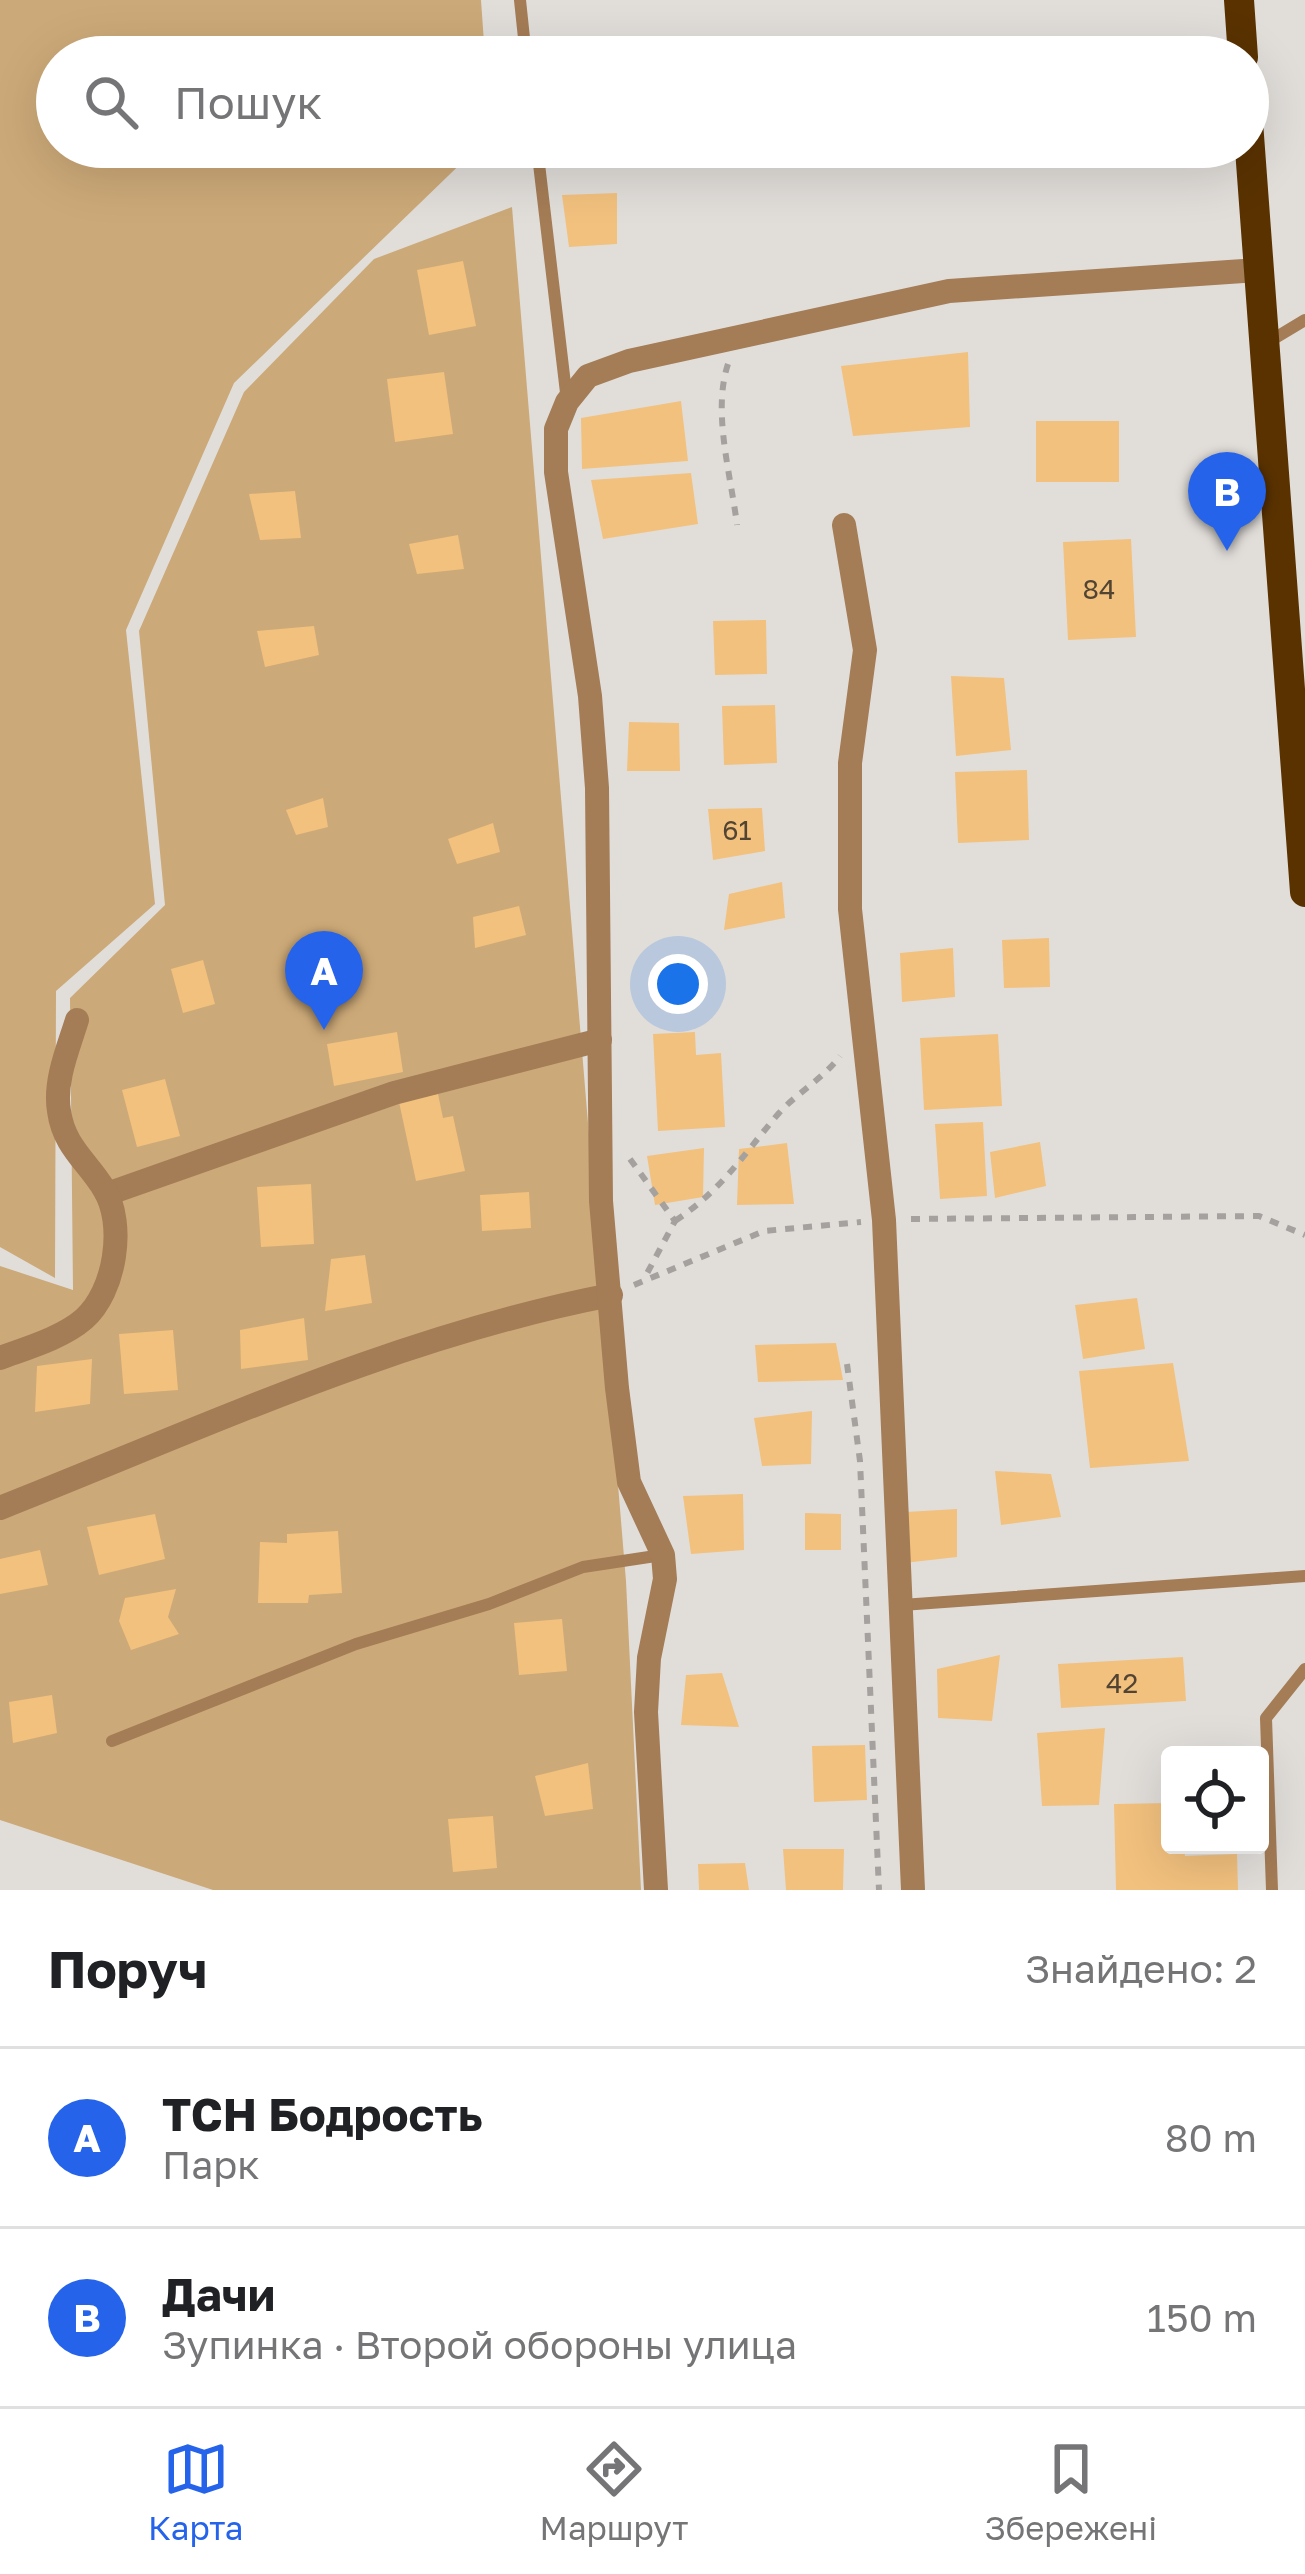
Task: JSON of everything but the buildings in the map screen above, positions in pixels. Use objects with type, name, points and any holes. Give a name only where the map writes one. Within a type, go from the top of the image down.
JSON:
[{"type":"main road","points":[[1240,0],[1243,36]]},
{"type":"main road","points":[[1251,168],[1299,698],[1305,892]]},
{"type":"street","points":[[656,1890],[646,1712],[650,1658],[665,1579],[663,1555],[629,1482],[601,1201],[597,788],[590,696],[556,472],[556,429],[567,402],[588,376],[737,338],[949,291],[1258,269]]},
{"type":"street","points":[[844,525],[865,650],[850,763],[850,909],[884,1220],[913,1890]]},
{"type":"street","points":[[0,1358],[84,1319],[98,1302],[115,1246],[115,1215],[107,1194],[76,1158],[58,1109],[58,1088],[77,1021]]},
{"type":"street","points":[[107,1194],[394,1093],[600,1040]]},
{"type":"street","points":[[0,1508],[387,1354],[530,1310],[611,1295]]},
{"type":"lane","points":[[520,0],[524,36]]},
{"type":"lane","points":[[539,168],[567,402]]},
{"type":"lane","points":[[1264,344],[1305,320]]},
{"type":"lane","points":[[112,1741],[356,1645],[489,1604],[583,1568],[663,1555]]},
{"type":"lane","points":[[902,1605],[1305,1576]]},
{"type":"lane","points":[[1272,1890],[1266,1718],[1305,1670]]},
{"type":"path","points":[[737,338],[722,383],[737,525]]},
{"type":"path","points":[[642,1282],[674,1221],[714,1194],[781,1111],[825,1076],[863,1025]]},
{"type":"path","points":[[622,1148],[674,1221]]},
{"type":"path","points":[[611,1295],[764,1232],[884,1220],[1259,1216],[1305,1235]]},
{"type":"path","points":[[847,1364],[860,1460],[871,1646],[878,1890]]},
{"type":"shaded area","points":[[0,0],[481,0],[484,36],[36,36],[36,168],[456,168],[234,383],[126,630],[155,904],[56,991],[55,1278],[0,1247]]},
{"type":"shaded area","points":[[512,207],[626,1581],[641,1890],[213,1890],[0,1820],[0,1266],[73,1290],[70,998],[165,905],[139,631],[244,392],[374,259]]},
{"type":"place","name":"Дачи","points":[[1227,551]]},
{"type":"place","name":"ТСН Бодрость","points":[[324,1030]]}]
